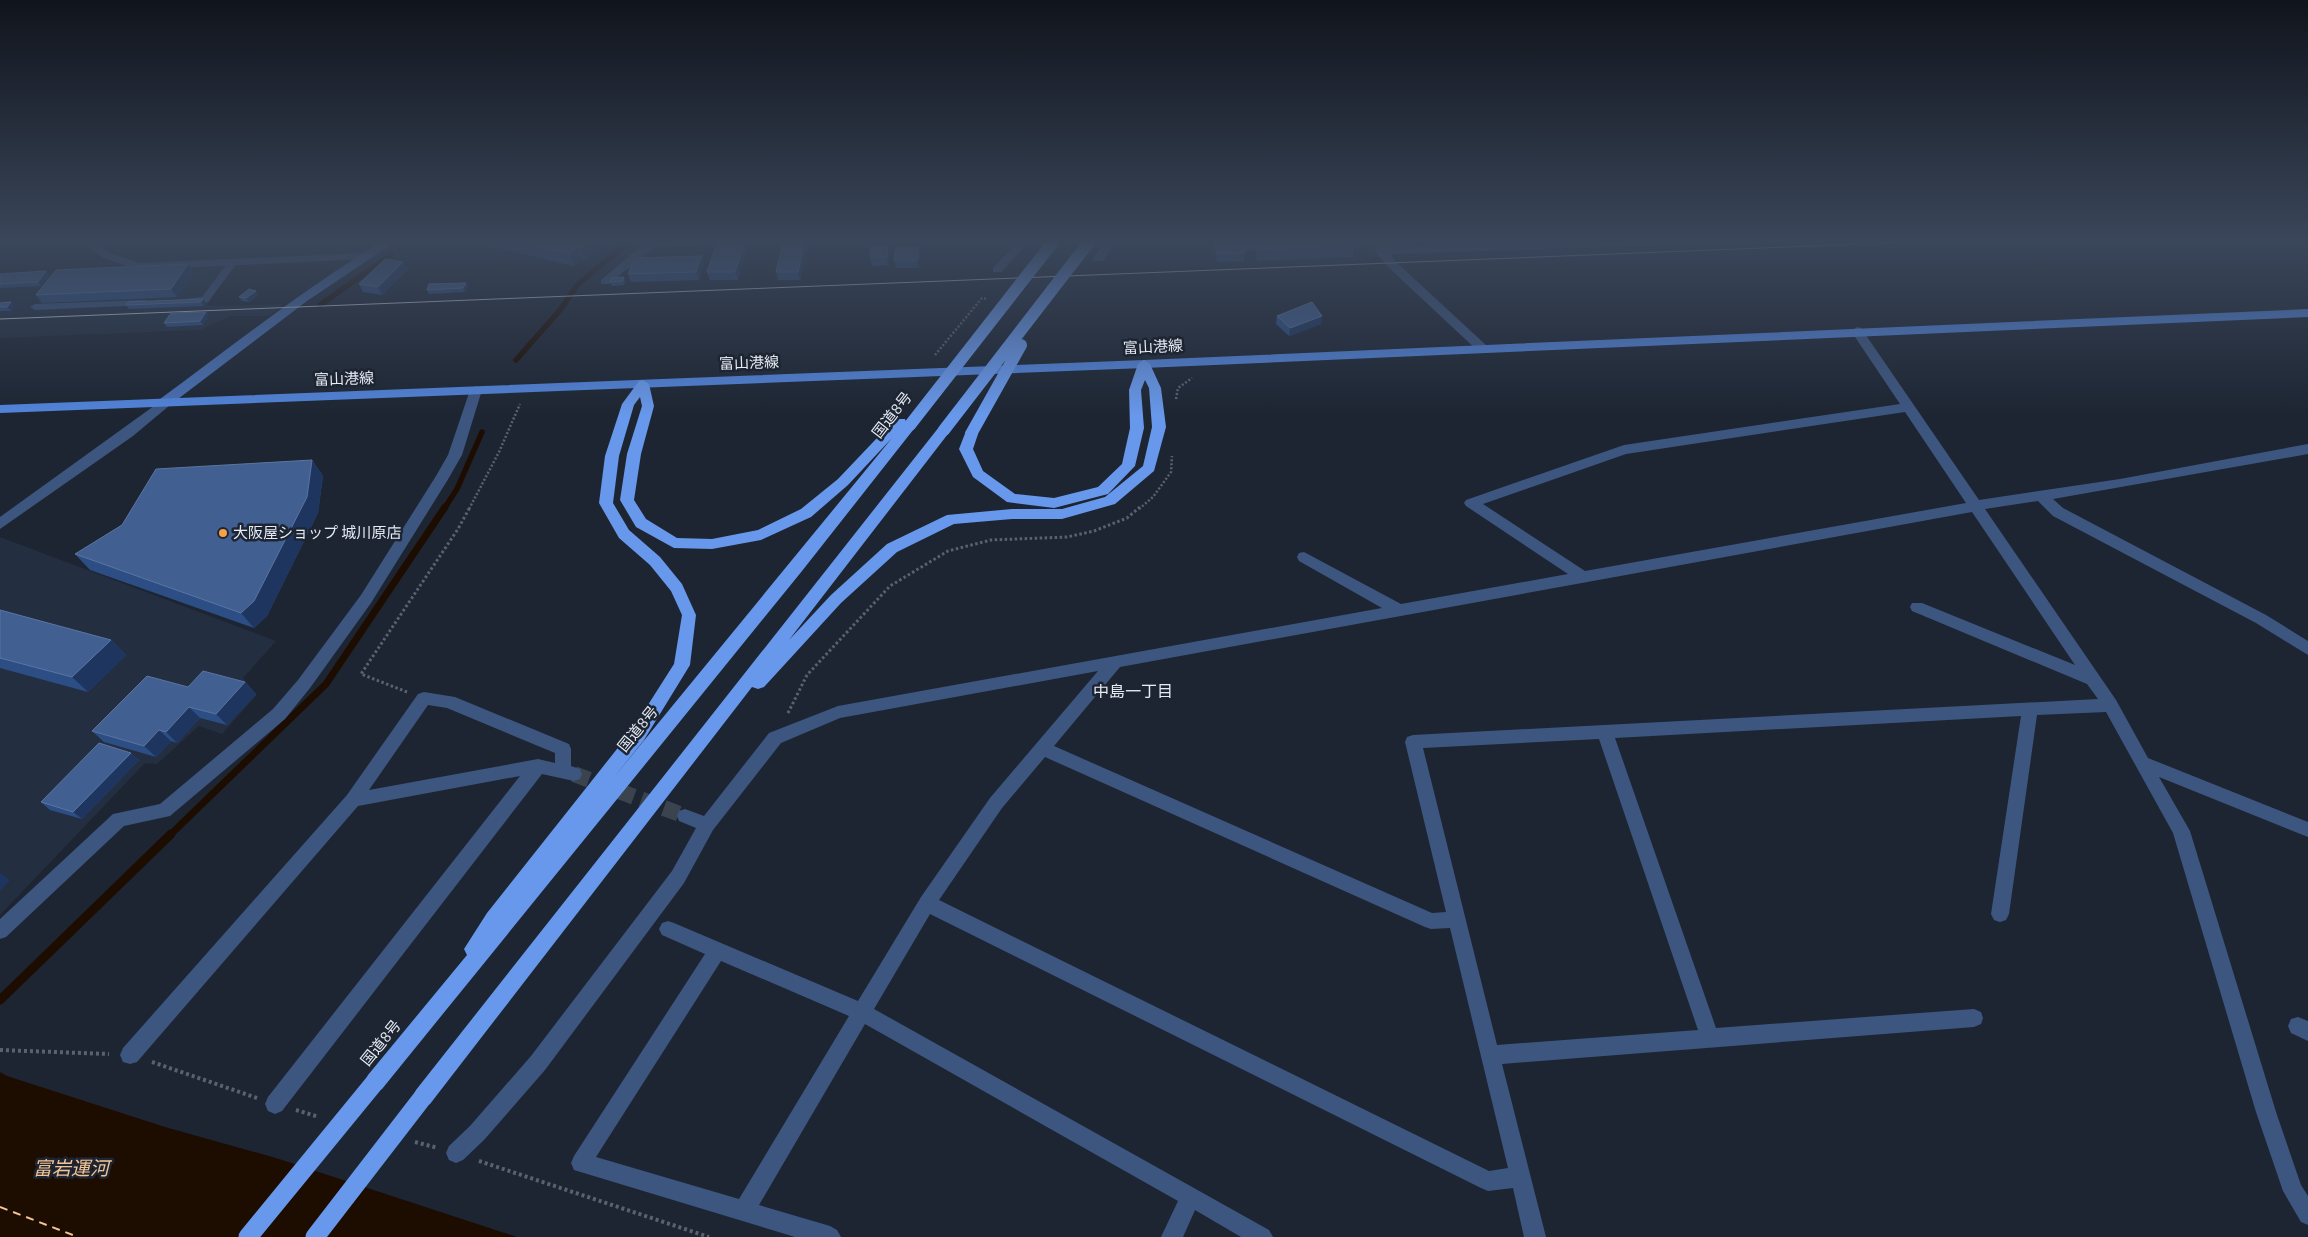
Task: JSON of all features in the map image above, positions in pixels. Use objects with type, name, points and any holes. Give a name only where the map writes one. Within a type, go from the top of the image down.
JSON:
[{"type":"highway","points":[[642,384],[648,406],[634,454],[628,500],[641,523],[674,544],[712,544],[762,535],[806,513],[843,482],[905,423],[1008,300]]},
{"type":"highway","points":[[315,1237],[1047,300]]},
{"type":"highway","points":[[1044,304],[971,434],[966,449],[978,474],[1012,499],[1054,503],[1103,491],[1128,466],[1137,428],[1135,390],[1144,364]]},
{"type":"highway","points":[[688,758],[836,599],[892,548],[952,519],[1012,514],[1062,514],[1110,501],[1149,468],[1159,427],[1156,388],[1144,364]]},
{"type":"highway","points":[[410,1039],[493,919],[638,735],[682,665],[689,615],[677,588],[655,561],[624,534],[606,504],[612,456],[628,404],[642,384]]},
{"type":"highway","name":"国道8号","points":[[248,1237],[797,567],[905,423]]},
{"type":"main road","name":"富山港線","points":[[0,409],[1144,364],[1857,331],[2308,313]]},
{"type":"street","points":[[0,524],[128,433],[165,402],[302,300]]},
{"type":"street","points":[[1429,300],[1483,349]]},
{"type":"street","points":[[1857,331],[2110,705],[2181,832],[2266,1112],[2293,1191],[2308,1215]]},
{"type":"street","points":[[0,932],[119,819],[164,811],[279,714],[304,684],[366,599],[442,478],[455,455],[476,390]]},
{"type":"street","points":[[1583,577],[1471,504],[1624,450],[1908,407]]},
{"type":"street","points":[[456,1153],[477,1133],[538,1063],[678,877],[707,825],[775,738],[838,712],[1975,506],[2120,484],[2308,449]]},
{"type":"street","points":[[2041,496],[2058,512],[2261,619],[2308,649]]},
{"type":"street","points":[[1304,557],[1399,610]]},
{"type":"street","points":[[1917,607],[2092,678]]},
{"type":"street","points":[[744,1211],[927,903],[996,803],[1116,661]]},
{"type":"street","points":[[130,1055],[353,800],[424,698],[449,702],[562,749],[568,773],[538,766],[353,800]]},
{"type":"street","points":[[1535,1237],[1413,742],[2110,705]]},
{"type":"street","points":[[2000,914],[2030,709]]},
{"type":"street","points":[[1605,732],[1710,1038]]},
{"type":"street","points":[[1042,748],[1431,921],[1457,919]]},
{"type":"street","points":[[2142,762],[2308,830]]},
{"type":"street","points":[[275,1104],[538,766]]},
{"type":"street","points":[[685,816],[707,825]]},
{"type":"street","points":[[927,903],[1488,1181],[1520,1177]]},
{"type":"street","points":[[668,929],[862,1012],[1262,1237]]},
{"type":"street","points":[[717,951],[581,1163],[830,1237]]},
{"type":"street","points":[[1491,1055],[1974,1018]]},
{"type":"street","points":[[1172,1237],[1190,1197]]},
{"type":"lane","points":[[177,302],[205,300]]},
{"type":"lane","points":[[35,308],[158,302]]},
{"type":"path","points":[[935,355],[981,300]]},
{"type":"path","points":[[1175,408],[1178,388],[1193,377]]},
{"type":"path","points":[[424,698],[361,674],[458,529],[499,452],[527,388]]},
{"type":"path","points":[[775,738],[807,675],[890,586],[948,551],[991,540],[1066,537],[1094,532],[1127,518],[1153,497],[1171,472],[1172,453]]},
{"type":"shaded area","points":[[0,300],[211,300],[207,306],[284,304],[269,316],[230,316],[200,330],[0,338]]},
{"type":"shaded area","points":[[0,537],[276,641],[243,678],[257,695],[222,734],[199,726],[157,764],[145,763],[0,915]]},
{"type":"water","name":"富岩運河","points":[[0,1072],[7,1076],[165,1127],[276,1158],[517,1237],[0,1237]]},
{"type":"building","points":[[203,300],[201,302],[126,305],[128,302]]},
{"type":"building","points":[[11,302],[7,307],[0,307],[0,303]]},
{"type":"building","points":[[1312,302],[1322,316],[1290,328],[1277,316]]},
{"type":"building","points":[[206,312],[200,321],[164,323],[171,313]]},
{"type":"building","points":[[312,460],[307,497],[254,601],[241,613],[75,554],[122,525],[156,469]]},
{"type":"building","points":[[0,610],[111,640],[72,677],[0,658]]},
{"type":"building","points":[[203,671],[245,682],[216,714],[189,707],[166,732],[159,730],[144,746],[92,731],[147,676],[188,687]]},
{"type":"building","points":[[99,743],[131,753],[73,812],[41,802]]},
{"type":"waterway","points":[[320,305],[327,300]]},
{"type":"waterway","points":[[516,360],[567,300]]},
{"type":"waterway","points":[[444,509],[457,489],[482,432]]},
{"type":"waterway","points":[[170,835],[326,684],[445,507]]},
{"type":"waterway","points":[[0,1000],[171,834]]},
{"type":"ferry route","points":[[0,1207],[78,1237]]},
{"type":"tunnel","points":[[574,774],[685,816]]},
{"type":"tram line","points":[[0,319],[478,300]]},
{"type":"place","name":"大阪屋ショップ 城川原店","points":[[223,533]]},
{"type":"district","name":"中島一丁目","points":[[1133,691]]}]
